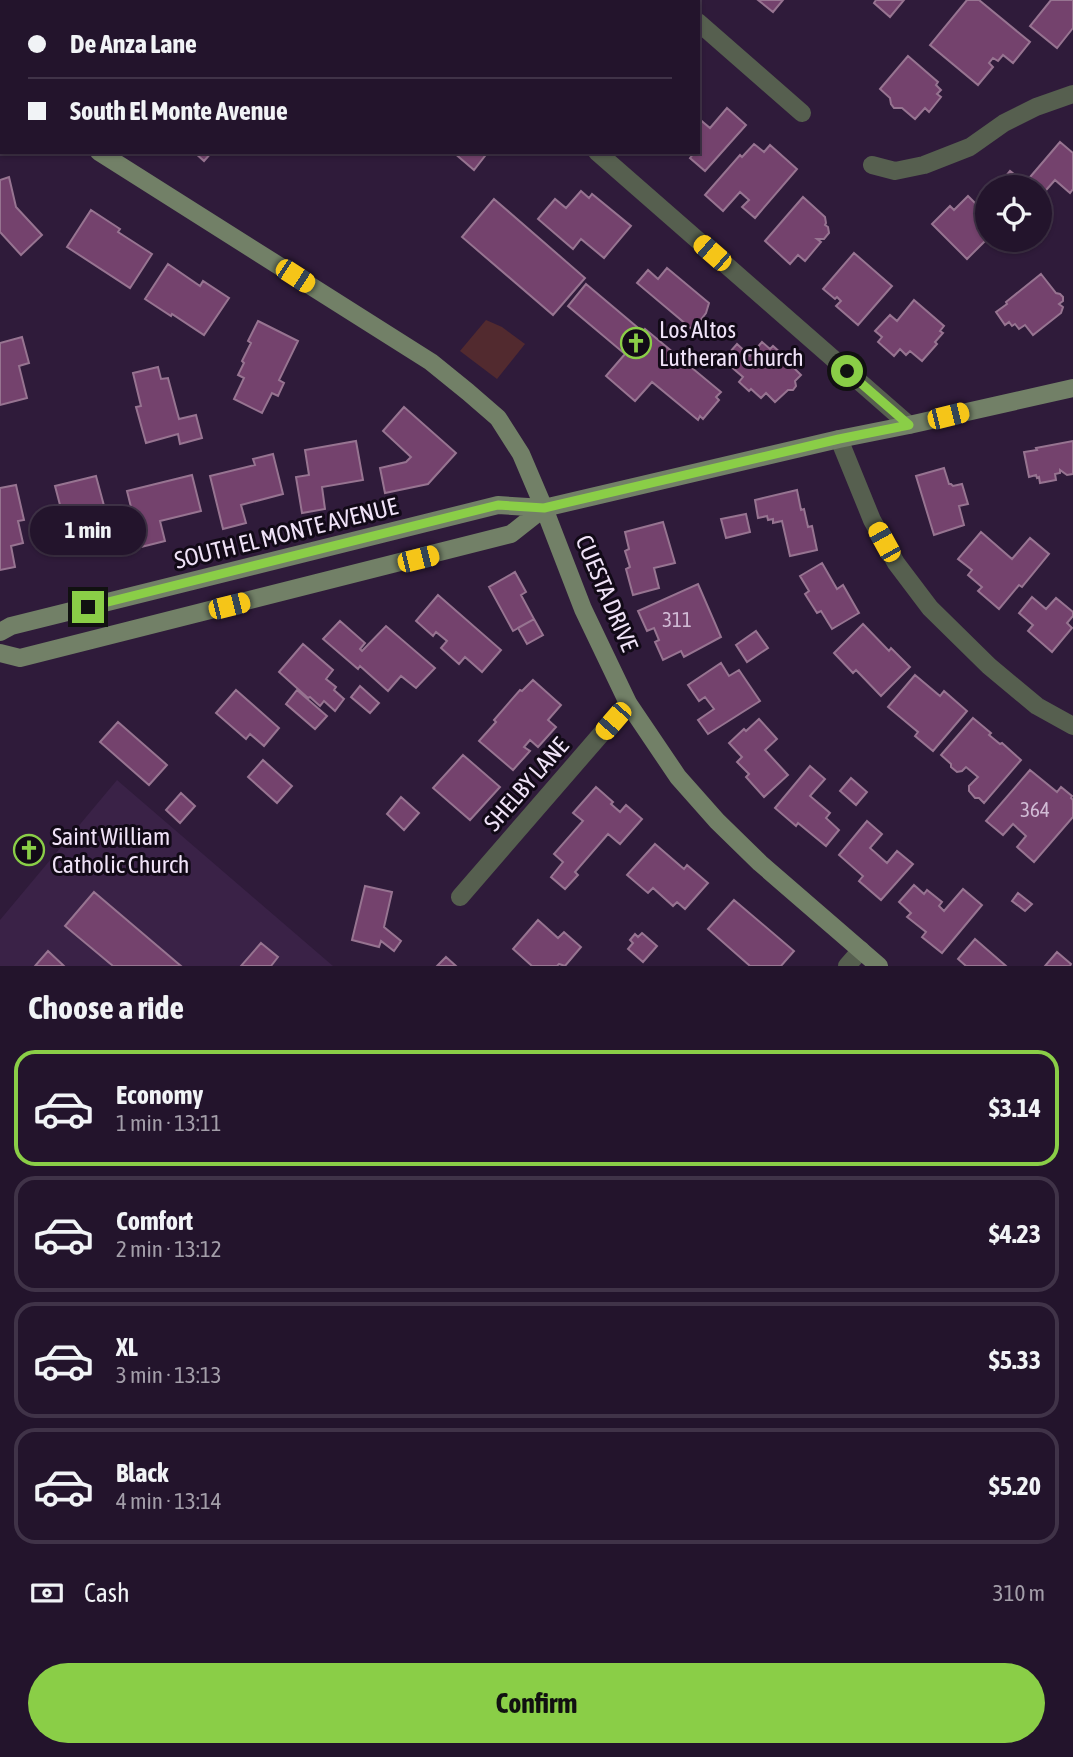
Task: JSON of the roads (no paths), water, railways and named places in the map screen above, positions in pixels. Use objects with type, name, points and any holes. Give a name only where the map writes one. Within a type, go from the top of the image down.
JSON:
[{"type":"main road","name":"CUESTA DRIVE","points":[[102,154],[431,362],[498,418],[521,454],[583,609],[628,703],[678,777],[717,821],[760,863],[879,966]]},
{"type":"main road","name":"SOUTH EL MONTE AVENUE","points":[[0,632],[10,626],[498,505],[544,508],[1073,388]]},
{"type":"main road","name":"SOUTH EL MONTE AVENUE","points":[[0,653],[20,658],[511,534],[544,508]]},
{"type":"street","points":[[700,24],[802,113]]},
{"type":"street","points":[[872,165],[895,171],[924,165],[970,147],[1004,123],[1036,107],[1073,94]]},
{"type":"street","points":[[599,154],[909,425]]},
{"type":"street","points":[[839,439],[872,520],[896,564],[930,608],[989,666],[1037,706],[1073,726]]},
{"type":"street","name":"SHELBY LANE","points":[[460,897],[628,703]]},
{"type":"street","points":[[847,966],[861,950]]},
{"type":"place","name":"Los Altos Lutheran Church","points":[[636,343]]},
{"type":"place","name":"Saint William Catholic Church","points":[[29,850]]}]
